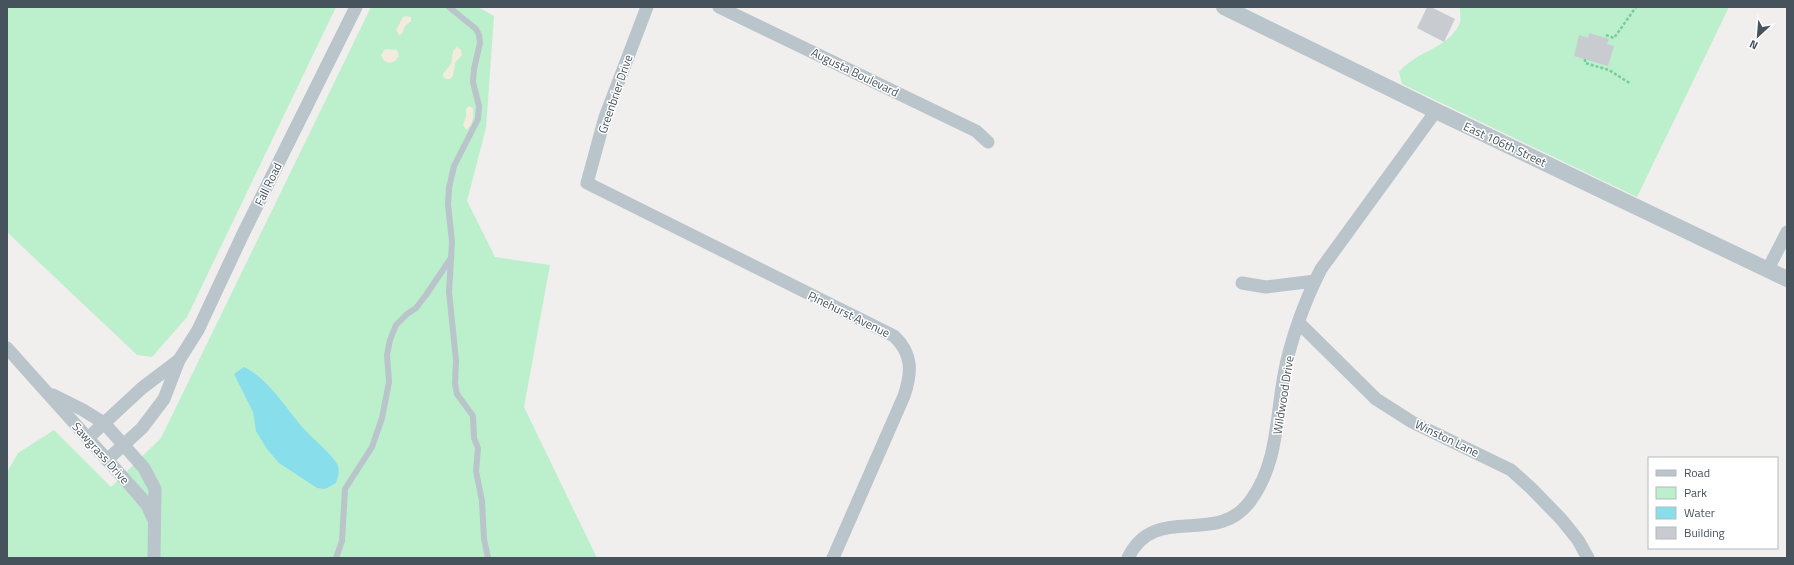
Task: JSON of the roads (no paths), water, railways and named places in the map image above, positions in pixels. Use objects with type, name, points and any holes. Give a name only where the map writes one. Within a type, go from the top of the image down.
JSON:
[{"type":"street","name":"Fall Road","points":[[107,460],[142,428],[164,399],[179,360],[198,330],[243,234],[356,7]]},
{"type":"street","name":"Greenbrier Drive","points":[[587,183],[605,117],[647,7]]},
{"type":"street","name":"Augusta Boulevard","points":[[719,7],[976,131],[988,142]]},
{"type":"street","name":"East 106th Street","points":[[1224,7],[1436,111],[1787,279]]},
{"type":"street","name":"Wildwood Drive","points":[[1128,558],[1136,542],[1150,533],[1176,527],[1217,523],[1227,520],[1242,510],[1253,498],[1267,467],[1276,441],[1284,375],[1291,346],[1315,281],[1322,269],[1436,111]]},
{"type":"street","name":"Pinehurst Avenue","points":[[587,183],[894,336],[906,350],[909,374],[904,396],[833,558]]},
{"type":"street","points":[[1768,269],[1787,232]]},
{"type":"street","points":[[1242,283],[1251,286],[1266,287],[1315,281]]},
{"type":"street","name":"Winston Lane","points":[[1299,323],[1356,381],[1381,403],[1412,422],[1506,467],[1519,477],[1562,520],[1578,540],[1588,558]]},
{"type":"street","name":"Sawgrass Drive","points":[[7,348],[147,505],[154,520]]},
{"type":"street","name":"Fall Road","points":[[88,438],[142,388],[179,360]]},
{"type":"street","name":"Sawgrass Drive","points":[[44,389],[104,423],[144,468],[155,489],[156,504],[154,520],[154,558]]},
{"type":"lane","points":[[449,7],[476,28],[480,43],[474,69],[473,82],[479,106],[478,119],[454,166],[448,204],[452,257],[449,292],[456,360],[455,384],[457,394],[473,416],[474,438],[478,448],[476,471],[482,501],[484,539],[488,558]]},
{"type":"lane","points":[[336,558],[342,541],[345,489],[372,447],[382,418],[388,382],[387,355],[390,340],[396,325],[423,299],[452,257]]},
{"type":"water","points":[[244,367],[262,379],[304,429],[336,462],[339,468],[336,483],[325,489],[317,488],[279,463],[267,449],[256,431],[253,412],[234,374]]}]
